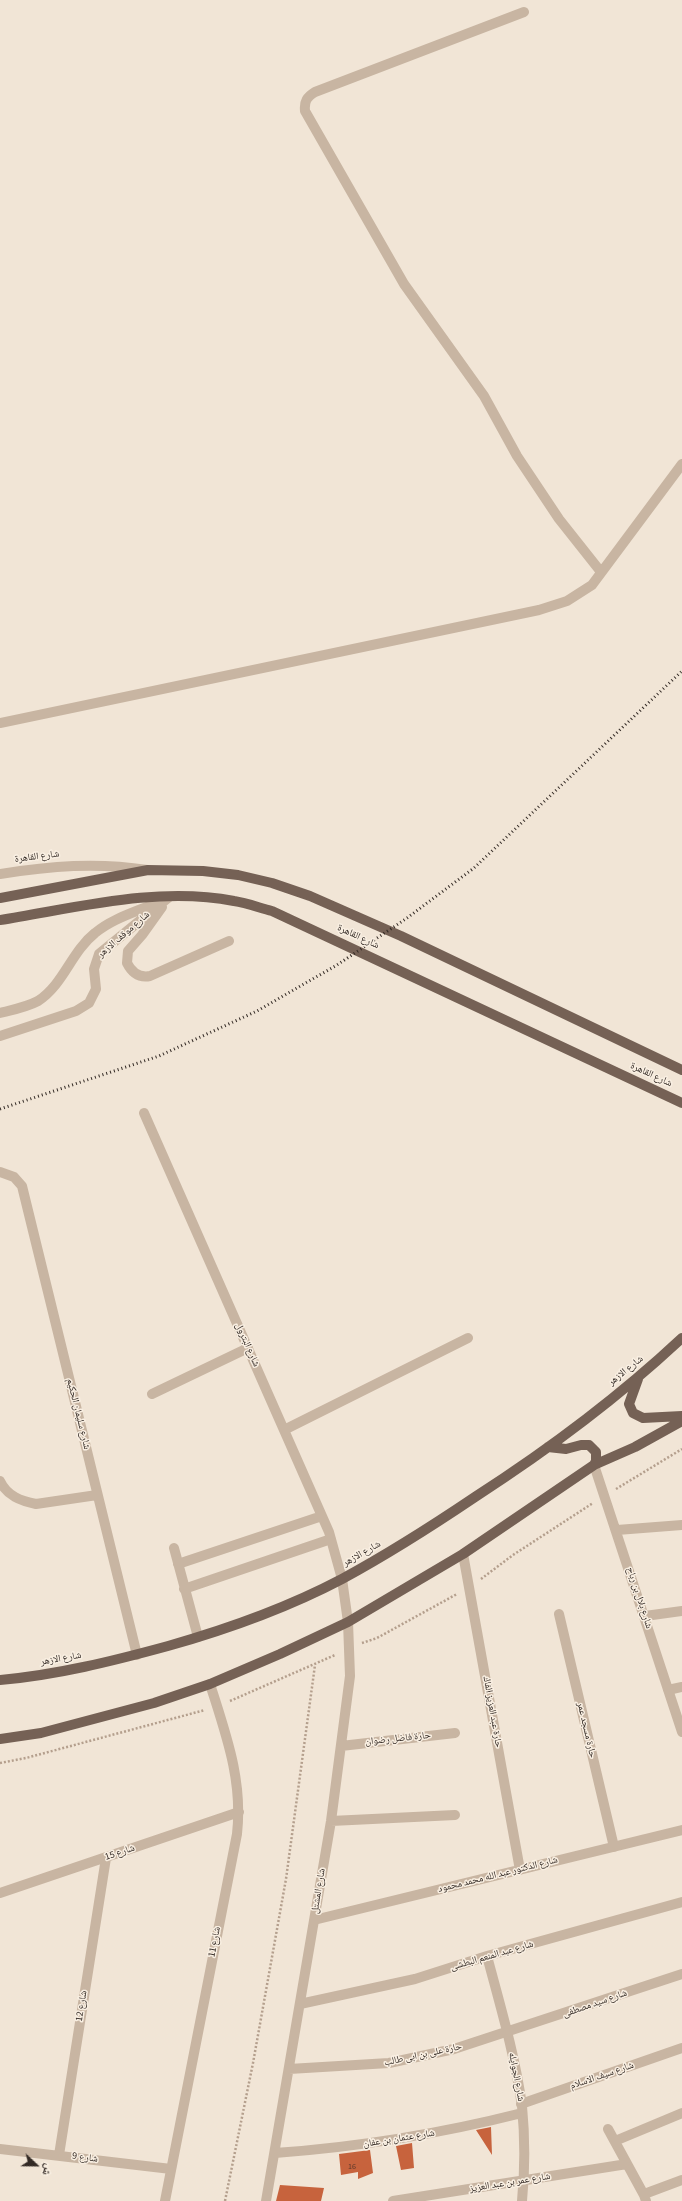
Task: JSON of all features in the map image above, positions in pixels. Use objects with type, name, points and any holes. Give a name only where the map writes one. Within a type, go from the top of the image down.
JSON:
[{"type":"main road","name":"شارع القاهرة","points":[[0,898],[148,870],[203,871],[238,875],[272,883],[310,896],[408,940],[682,1070]]},
{"type":"main road","name":"شارع القاهرة","points":[[0,920],[131,899],[169,897],[233,901],[272,911],[682,1103]]},
{"type":"main road","name":"شارع الازهر","points":[[0,1680],[74,1670],[137,1655],[198,1638],[240,1624],[291,1603],[342,1579],[443,1519],[548,1447],[638,1380],[682,1338]]},
{"type":"main road","points":[[638,1380],[629,1404],[633,1413],[642,1418],[682,1416]]},
{"type":"main road","points":[[0,1739],[41,1733],[154,1703],[210,1684],[348,1622],[462,1554],[594,1465],[634,1447],[682,1421]]},
{"type":"main road","points":[[548,1447],[566,1449],[581,1445],[589,1445],[593,1448],[597,1456],[594,1465]]},
{"type":"street","points":[[524,12],[315,92],[307,97],[304,104],[305,111],[404,284],[484,396],[517,456],[559,519],[601,572]]},
{"type":"street","points":[[0,723],[538,610],[567,601],[592,585],[682,464]]},
{"type":"street","name":"شارع القاهرة","points":[[0,874],[52,866],[89,864],[119,865],[148,870]]},
{"type":"street","points":[[169,897],[142,935],[128,951],[127,963],[134,974],[144,977],[150,976],[229,941]]},
{"type":"street","points":[[0,1013],[36,1002],[44,996],[61,979],[83,944],[95,932],[109,923],[169,897]]},
{"type":"street","name":"شارع موقف الازهر","points":[[0,1036],[76,1010],[89,1002],[96,989],[94,969],[99,954],[169,897]]},
{"type":"street","name":"شارع البترول","points":[[144,1113],[322,1516],[331,1539],[342,1579]]},
{"type":"street","name":"شارع سليمان الحكيم","points":[[0,1172],[14,1177],[22,1186],[137,1655]]},
{"type":"street","points":[[284,1430],[468,1338]]},
{"type":"street","points":[[152,1394],[248,1348]]},
{"type":"street","name":"شارع بلال بن رباح","points":[[594,1465],[617,1530],[682,1732]]},
{"type":"street","points":[[0,1481],[9,1494],[26,1502],[36,1504],[97,1495]]},
{"type":"street","points":[[178,1564],[322,1516]]},
{"type":"street","points":[[617,1530],[682,1525]]},
{"type":"street","points":[[184,1589],[331,1539]]},
{"type":"street","points":[[174,1548],[198,1638]]},
{"type":"street","name":"حارة عبد العزيز الفاك","points":[[462,1554],[520,1870]]},
{"type":"street","name":"شارع المشتل","points":[[266,2201],[331,1820],[350,1676],[348,1622],[342,1579]]},
{"type":"street","points":[[645,1616],[682,1611]]},
{"type":"street","name":"حارة مسجد عمر","points":[[559,1614],[614,1847]]},
{"type":"street","name":"شارع 11","points":[[165,2201],[239,1812],[239,1795],[230,1747],[210,1684]]},
{"type":"street","points":[[668,1690],[682,1687]]},
{"type":"street","name":"حارة فاضل رضوان","points":[[341,1746],[455,1733]]},
{"type":"street","name":"شارع 15","points":[[0,1893],[239,1812]]},
{"type":"street","points":[[331,1820],[455,1815]]},
{"type":"street","name":"شارع الدكتور عبد الله محمد محمود","points":[[314,1920],[682,1830]]},
{"type":"street","name":"شارع 12","points":[[59,2155],[106,1858]]},
{"type":"street","name":"شارع عبد المنعم البطشى","points":[[300,2004],[415,1979],[487,1956],[682,1902]]},
{"type":"street","name":"شارع الجوايله","points":[[487,1956],[507,2033],[522,2109],[524,2181],[522,2201]]},
{"type":"street","name":"شارع سيد مصطفى","points":[[507,2033],[682,1974]]},
{"type":"street","name":"حارة على بن ابى طالب","points":[[289,2069],[389,2063],[454,2049],[507,2033]]},
{"type":"street","name":"شارع سيف الاسلام","points":[[522,2109],[682,2048]]},
{"type":"street","name":"شارع عثمان بن عفان","points":[[274,2153],[335,2148],[456,2130],[522,2109]]},
{"type":"street","points":[[615,2141],[682,2113]]},
{"type":"street","points":[[608,2129],[645,2198],[682,2180]]},
{"type":"street","name":"شارع 9","points":[[0,2149],[171,2169]]},
{"type":"street","name":"شارع عمر بن عبد العزيز","points":[[393,2201],[627,2164]]},
{"type":"path","points":[[605,1496],[682,1449]]},
{"type":"path","points":[[0,1763],[26,1758],[217,1707],[315,1665],[350,1648]]},
{"type":"path","points":[[225,2201],[253,2063],[286,1879],[315,1665]]},
{"type":"building","points":[[491,2127],[492,2155],[476,2130]]},
{"type":"building","points":[[412,2143],[414,2168],[401,2170],[396,2146]]},
{"type":"building","points":[[370,2150],[373,2173],[358,2179],[358,2172],[341,2175],[339,2154]]},
{"type":"building","points":[[280,2185],[324,2188],[321,2201],[276,2201]]},
{"type":"railway","points":[[0,1109],[159,1056],[257,1011],[337,965],[407,918],[474,868],[682,671]]}]
